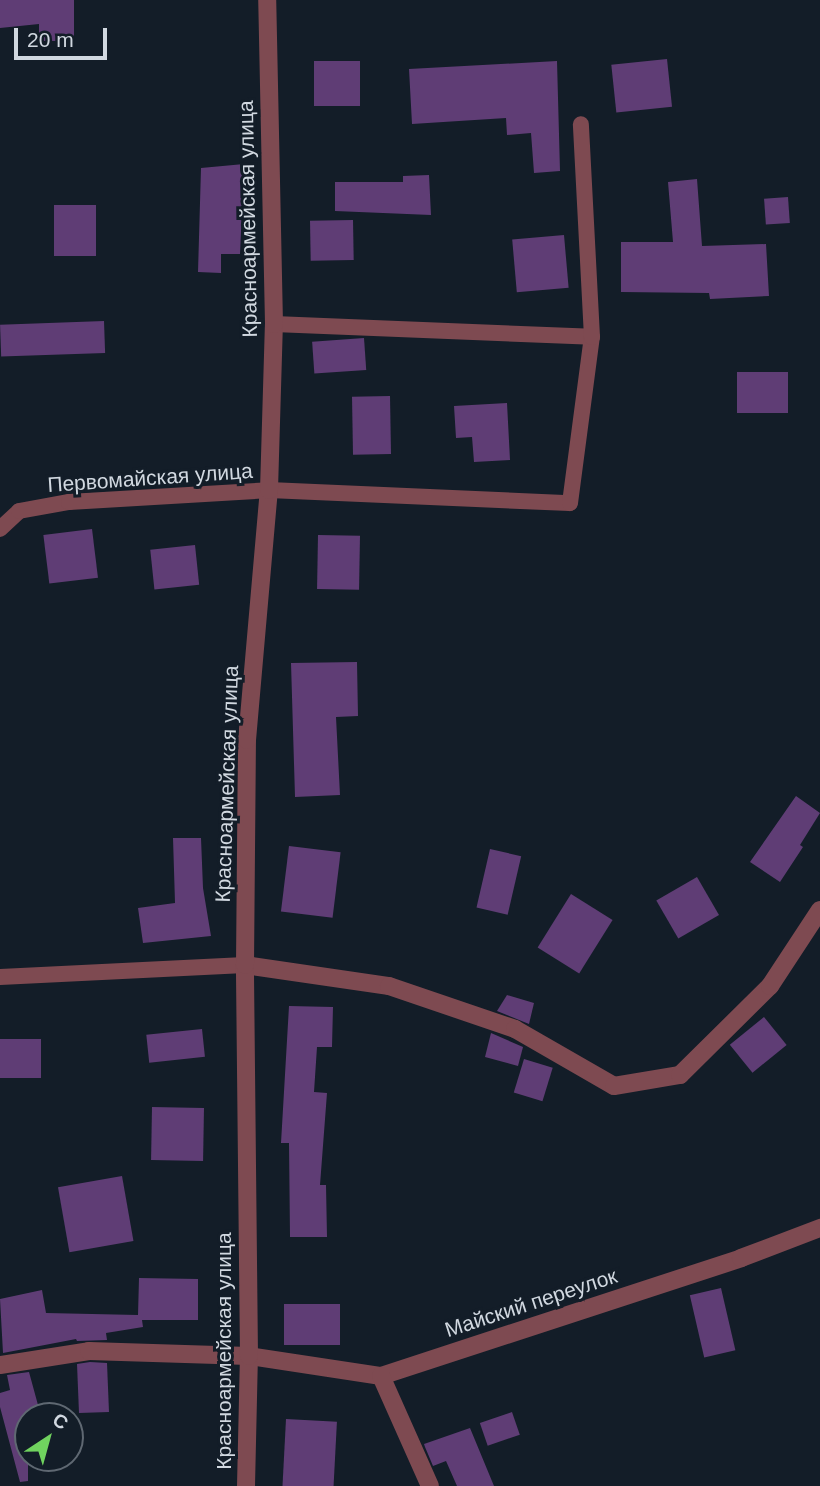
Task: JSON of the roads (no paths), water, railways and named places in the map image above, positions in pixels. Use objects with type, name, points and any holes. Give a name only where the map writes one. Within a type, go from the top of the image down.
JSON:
[{"type":"street","name":"Красноармейская улица","points":[[246,1486],[249,1356],[245,965],[247,740],[269,489],[274,324],[267,0]]},
{"type":"street","points":[[245,965],[389,986],[515,1029],[614,1086],[680,1075],[769,986],[820,910]]},
{"type":"street","name":"Майский переулок","points":[[0,1365],[89,1351],[249,1356],[381,1376],[741,1258],[820,1228]]},
{"type":"street","points":[[381,1376],[430,1486]]},
{"type":"lane","points":[[274,324],[592,337],[581,124]]},
{"type":"lane","name":"Первомайская улица","points":[[0,529],[19,511],[69,502],[269,489],[570,503],[592,337]]},
{"type":"lane","points":[[0,977],[109,969],[245,965]]}]
